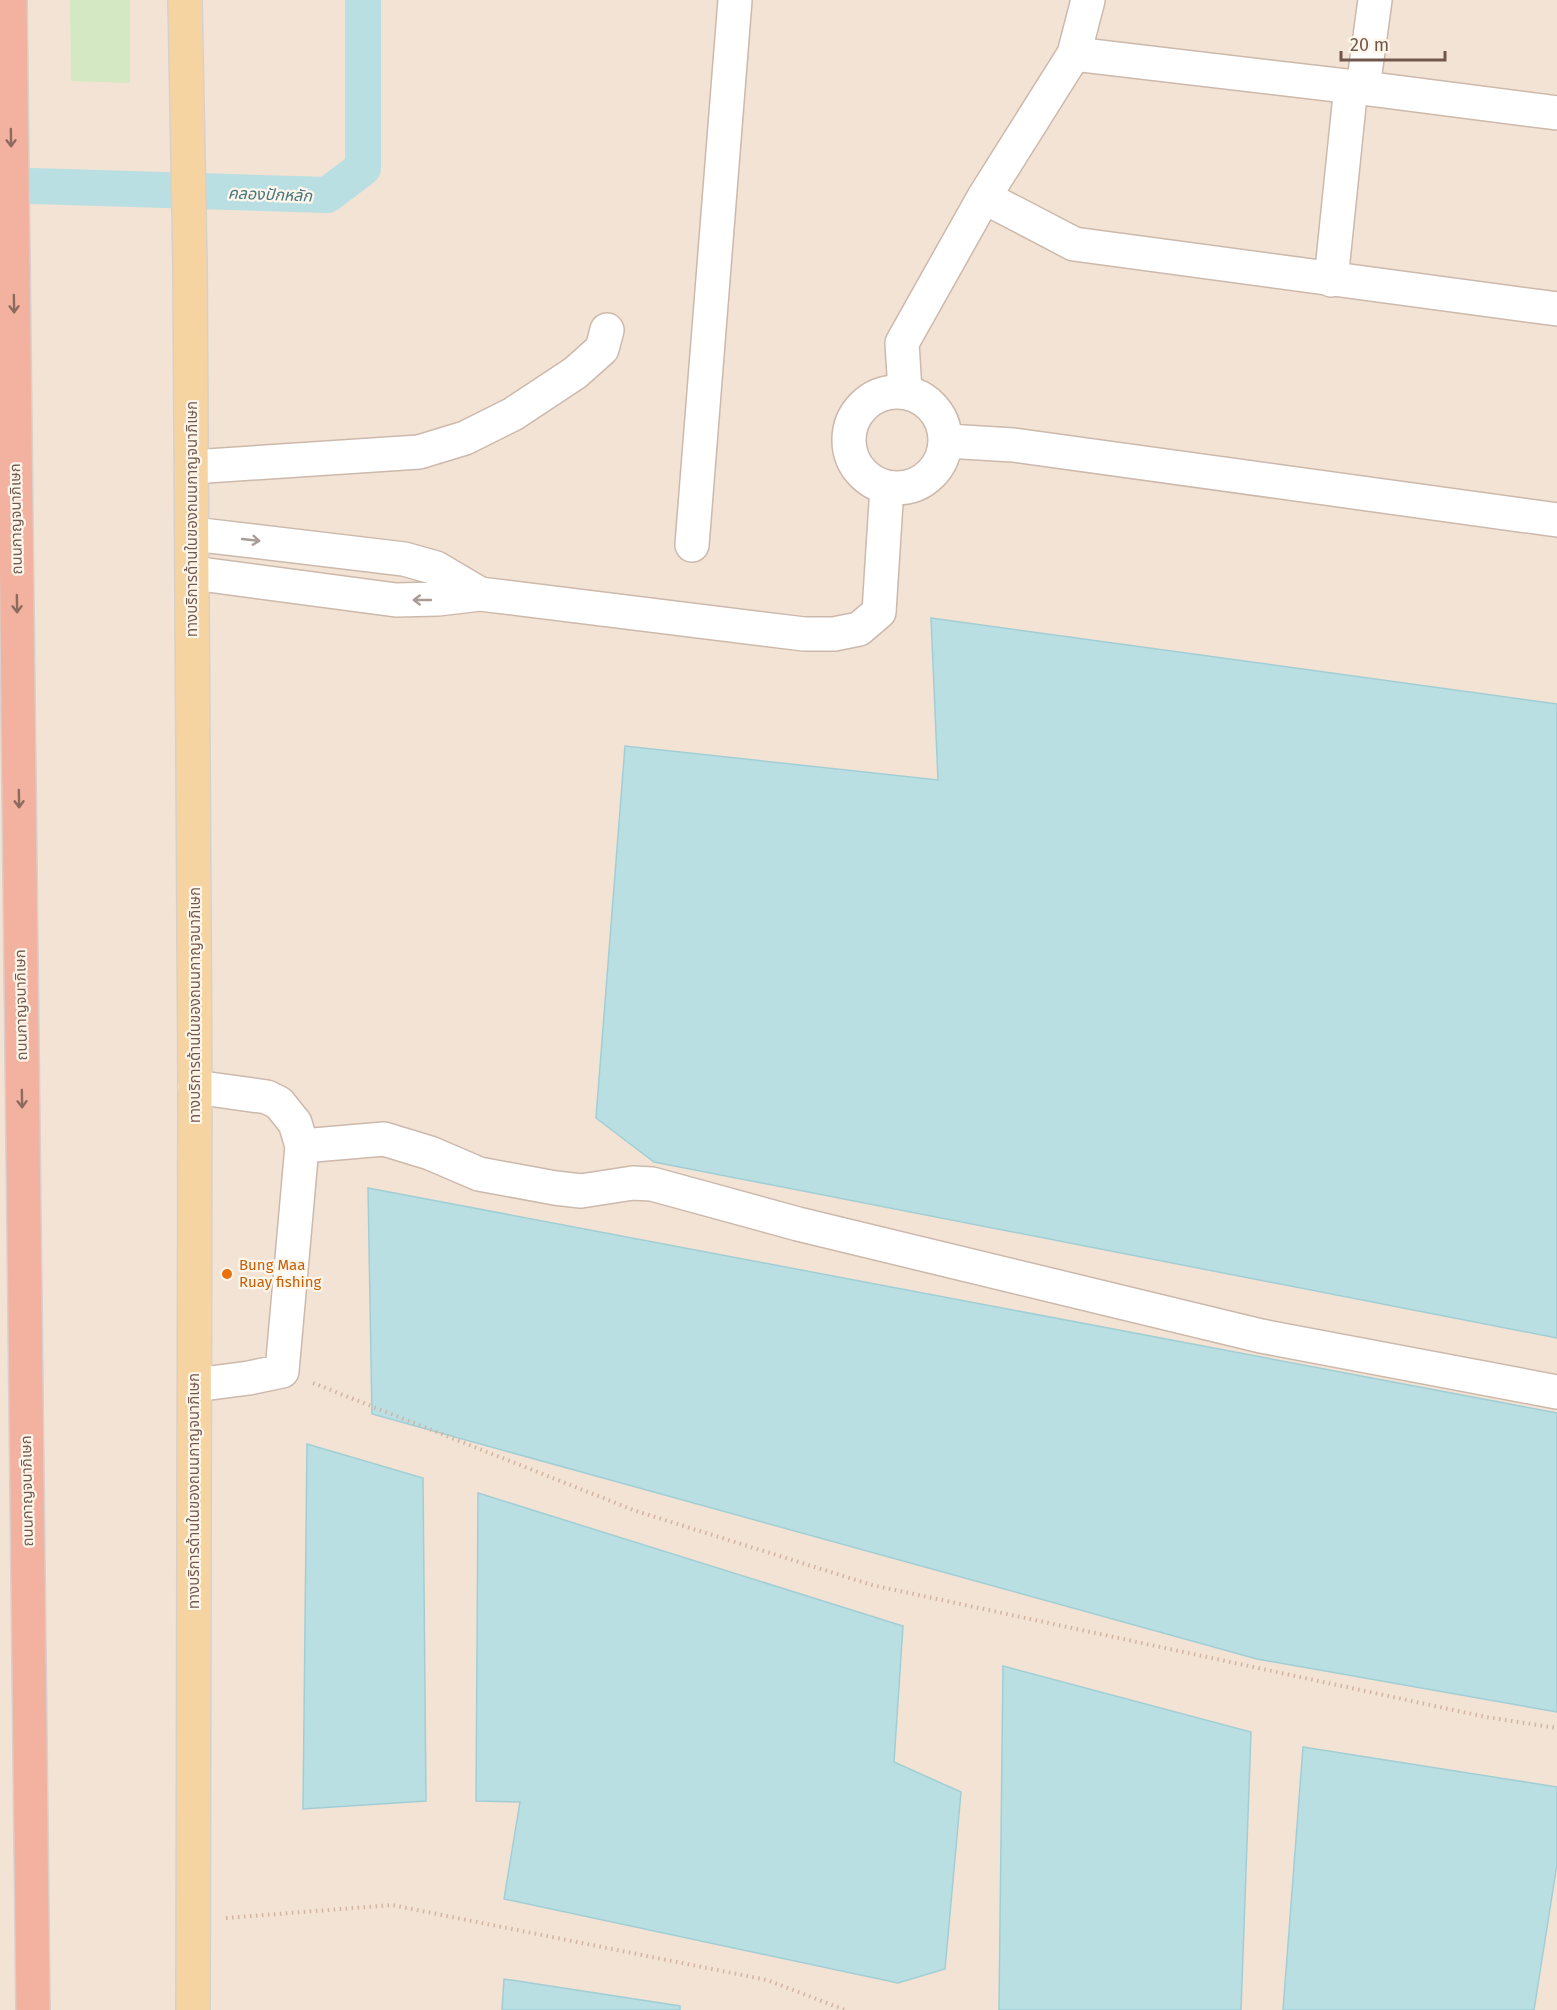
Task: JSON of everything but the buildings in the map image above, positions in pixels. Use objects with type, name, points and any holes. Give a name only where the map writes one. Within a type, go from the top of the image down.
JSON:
[{"type":"highway","name":"ถนนกาญจนาภิเษก","points":[[10,0],[33,2010]]},
{"type":"main road","name":"ทางบริการด้านในของถนนกาญจนาภิเษก","points":[[184,0],[188,110],[193,534],[195,1087],[193,2010]]},
{"type":"street","points":[[692,544],[735,0]]},
{"type":"street","points":[[905,391],[902,343],[984,197],[1074,54],[1088,0]]},
{"type":"street","points":[[1330,280],[1357,87],[1375,0]]},
{"type":"street","points":[[1074,54],[1557,113]]},
{"type":"street","points":[[984,197],[1074,244],[1557,309]]},
{"type":"street","points":[[192,466],[419,452],[465,438],[513,414],[575,373],[603,349],[607,330]]},
{"type":"street","points":[[905,391],[927,400],[942,418],[946,441],[940,464],[924,481],[901,489],[878,485],[859,471],[849,450],[850,426],[861,406],[881,393],[905,391]]},
{"type":"street","points":[[946,441],[1013,445],[1557,520]]},
{"type":"street","points":[[193,573],[396,600],[438,600],[480,594],[804,634],[834,634],[859,629],[879,612],[887,487]]},
{"type":"street","points":[[193,534],[404,559],[436,568],[480,594]]},
{"type":"street","points":[[195,1087],[267,1097],[279,1103],[295,1123],[302,1146],[282,1371],[195,1385]]},
{"type":"street","points":[[302,1146],[384,1139],[430,1153],[479,1174],[555,1188],[581,1191],[633,1183],[652,1184],[798,1224],[1261,1336],[1557,1392]]},
{"type":"path","points":[[282,1371],[636,1511],[872,1585],[1486,1718],[1557,1728]]},
{"type":"path","points":[[192,1921],[392,1905],[767,1980],[845,2010]]},
{"type":"shaded area","points":[[0,0],[1557,0],[1557,2010],[0,2010]]},
{"type":"green space","points":[[70,0],[130,0],[130,83],[71,81]]},
{"type":"water","points":[[931,618],[1557,704],[1557,1338],[654,1162],[596,1118],[625,746],[938,780]]},
{"type":"water","points":[[368,1188],[1557,1413],[1557,1712],[1257,1659],[372,1414]]},
{"type":"water","points":[[307,1444],[423,1478],[426,1801],[303,1809]]},
{"type":"water","points":[[478,1493],[903,1626],[894,1762],[961,1792],[945,1969],[898,1983],[504,1899],[520,1802],[476,1801]]},
{"type":"water","points":[[1003,1666],[1251,1732],[1241,2010],[999,2010]]},
{"type":"water","points":[[1303,1747],[1557,1787],[1557,1864],[1534,2010],[1283,2010]]},
{"type":"water","points":[[504,1979],[680,2006],[680,2010],[502,2010]]},
{"type":"waterway","name":"คลองปักหลัก","points":[[0,185],[327,195],[363,168],[363,0]]},
{"type":"place","name":"Bung Maa Ruay fishing","points":[[227,1274]]}]
